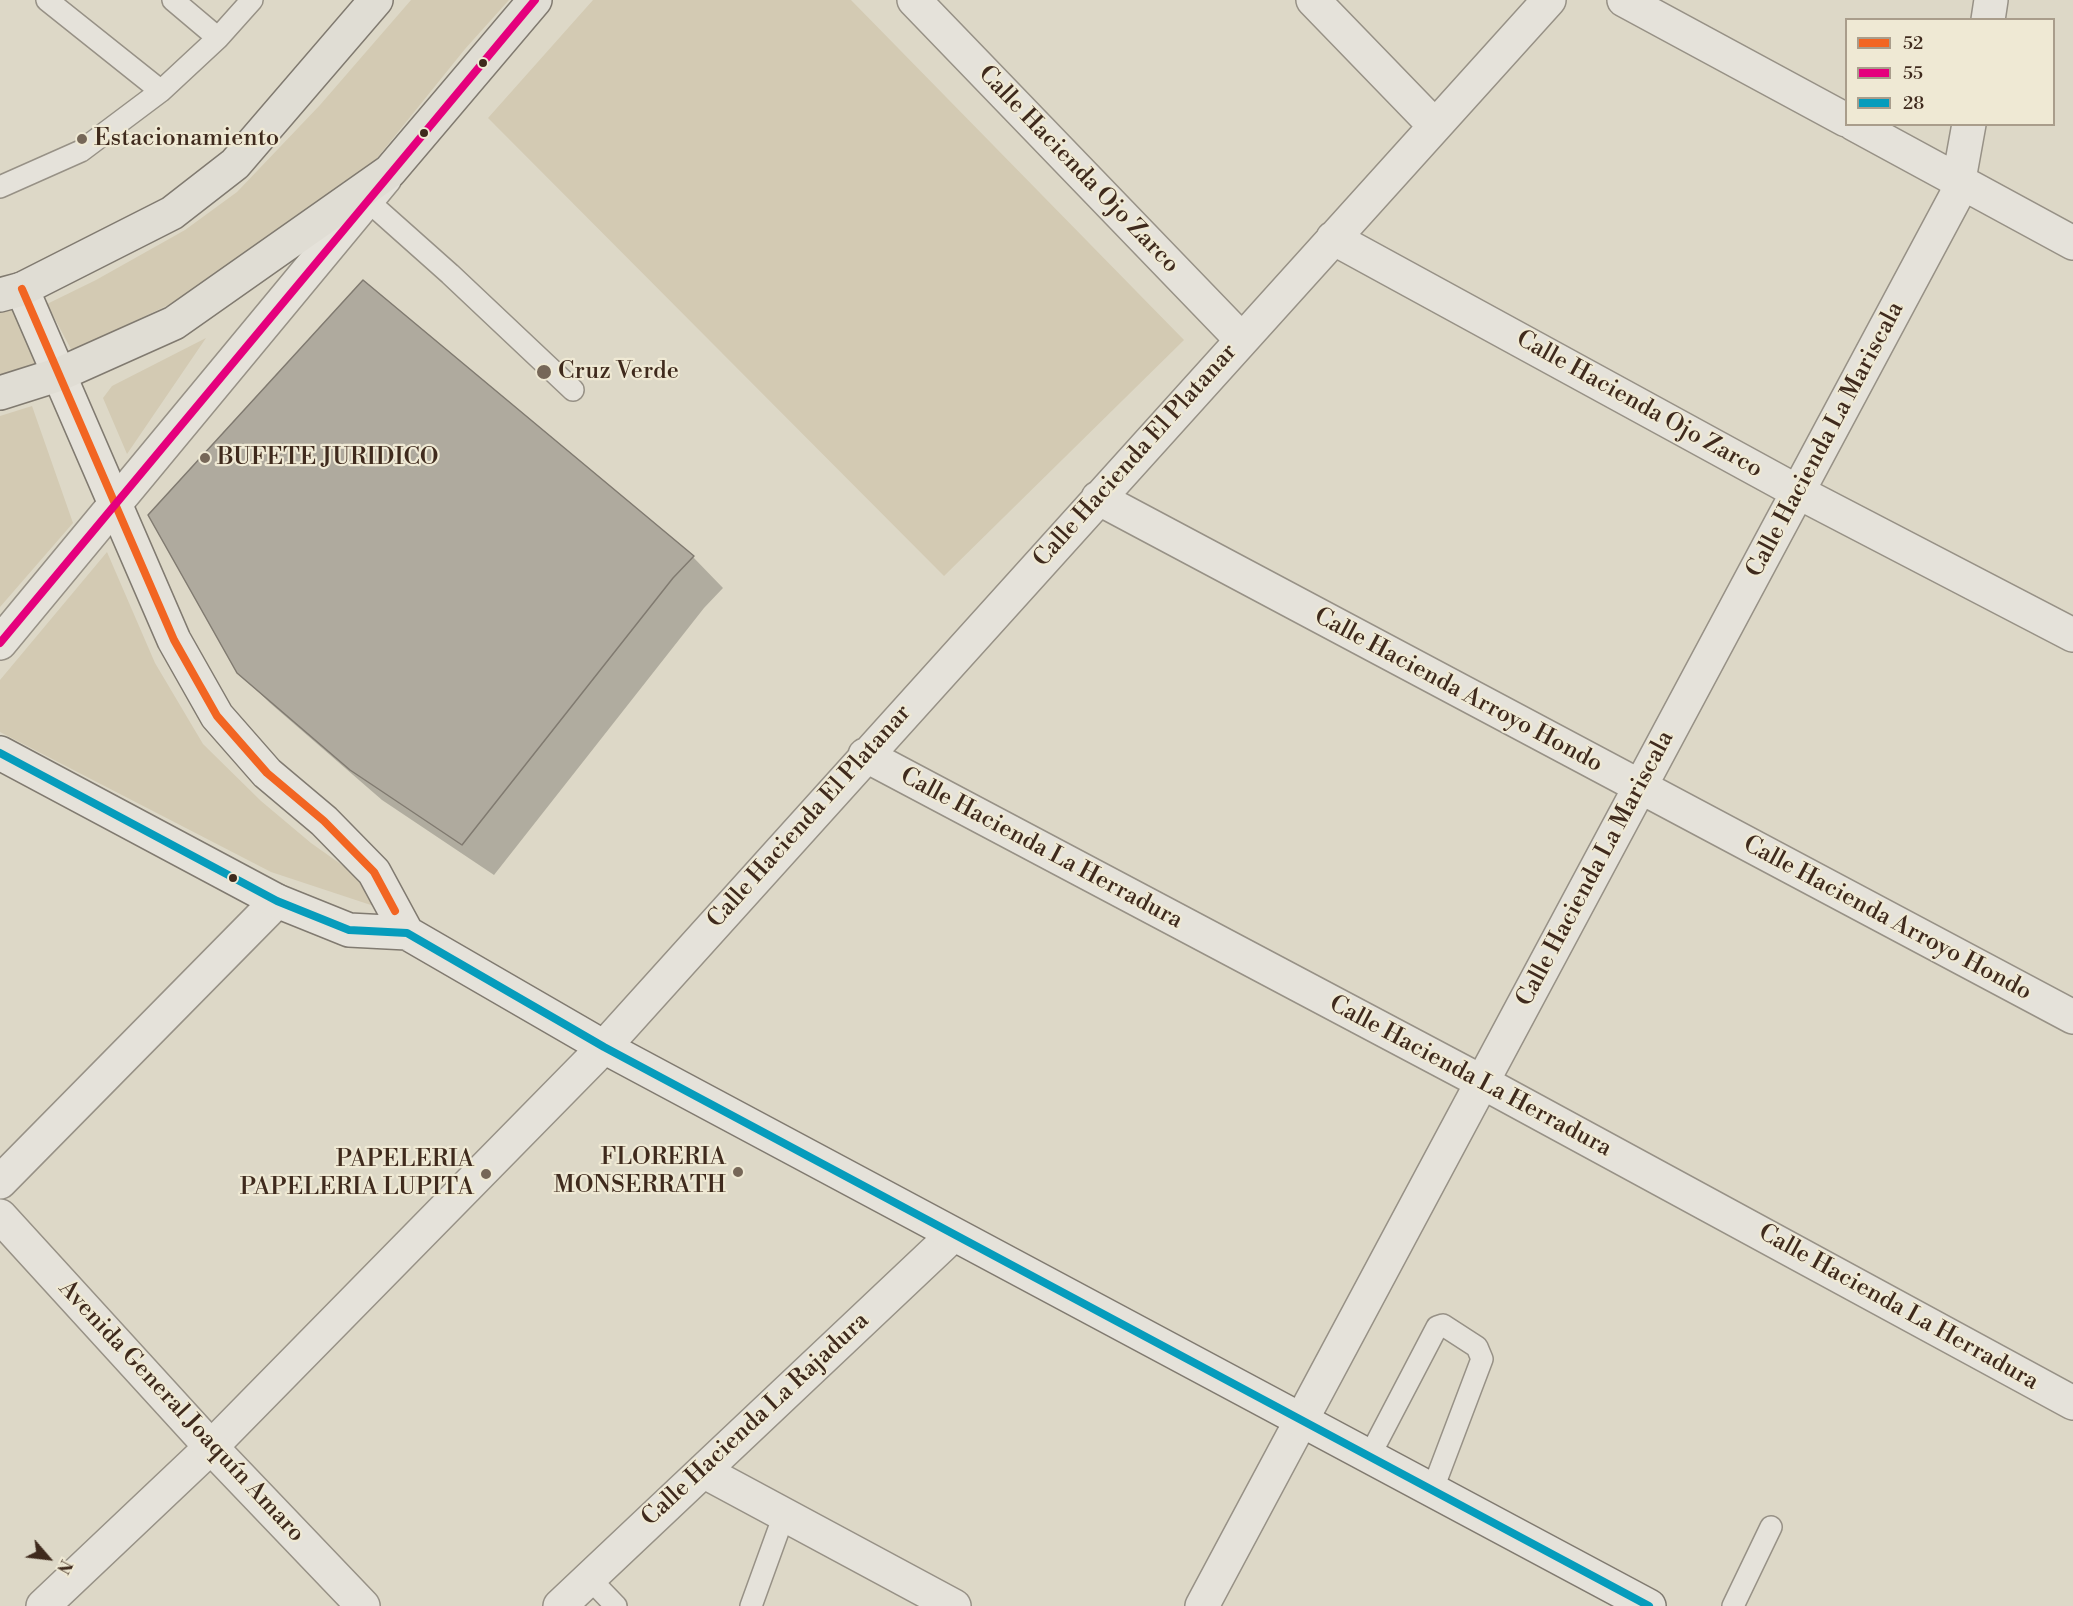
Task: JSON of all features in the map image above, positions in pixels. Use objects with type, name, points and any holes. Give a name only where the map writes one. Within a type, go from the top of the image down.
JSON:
[{"type":"main road","points":[[11,292],[171,213],[235,164],[376,0]]},
{"type":"main road","points":[[0,393],[60,374],[174,323],[363,197],[390,171],[535,0]]},
{"type":"street","name":"Calle Hacienda Ojo Zarco","points":[[914,0],[1241,339]]},
{"type":"street","points":[[1313,0],[1435,126]]},
{"type":"street","name":"Calle Hacienda El Platanar","points":[[44,1606],[211,1447],[604,1047],[865,755],[1549,0]]},
{"type":"street","points":[[1624,0],[1845,119]]},
{"type":"street","points":[[1988,18],[1991,0]]},
{"type":"street","points":[[1858,126],[2073,243]]},
{"type":"street","name":"Calle Hacienda La Mariscala","points":[[1202,1606],[1956,196],[1969,126]]},
{"type":"street","points":[[0,644],[363,197]]},
{"type":"street","name":"Calle Hacienda Ojo Zarco","points":[[1333,238],[1798,492],[2073,635]]},
{"type":"street","points":[[11,292],[60,374],[174,640],[217,716],[267,773],[324,821],[374,872],[407,933]]},
{"type":"street","name":"Calle Hacienda Arroyo Hondo","points":[[1098,498],[2073,1017]]},
{"type":"street","points":[[0,753],[277,901],[350,930],[407,933],[604,1047],[1649,1606]]},
{"type":"street","name":"Calle Hacienda La Herradura","points":[[865,755],[1482,1082],[2073,1403]]},
{"type":"street","points":[[0,1182],[277,901]]},
{"type":"street","name":"Avenida General Joaquín Amaro","points":[[0,1216],[211,1447],[363,1606]]},
{"type":"street","name":"Calle Hacienda La Rajadura","points":[[560,1606],[953,1235]]},
{"type":"street","points":[[703,1471],[954,1606]]},
{"type":"lane","points":[[47,0],[161,91]]},
{"type":"lane","points":[[172,0],[218,38]]},
{"type":"lane","points":[[0,187],[81,151],[161,91],[218,38],[252,0]]},
{"type":"lane","points":[[363,197],[573,390]]},
{"type":"lane","points":[[1369,1457],[1437,1327],[1443,1325],[1477,1347],[1482,1359],[1432,1491]]},
{"type":"lane","points":[[750,1606],[784,1515]]},
{"type":"lane","points":[[1733,1606],[1771,1527]]},
{"type":"lane","points":[[589,1578],[616,1606]]},
{"type":"shaded area","points":[[411,0],[509,0],[465,49],[365,173],[208,286],[72,351],[47,304],[96,280],[185,230],[237,192],[320,105]]},
{"type":"shaded area","points":[[593,0],[851,0],[1184,340],[944,576],[488,118]]},
{"type":"shaded area","points":[[15,307],[39,363],[0,376],[0,313]]},
{"type":"shaded area","points":[[206,338],[127,454],[103,398],[112,386]]},
{"type":"shaded area","points":[[32,406],[73,523],[0,607],[0,416]]},
{"type":"shaded area","points":[[107,552],[155,663],[203,744],[261,801],[311,843],[366,882],[386,910],[271,872],[0,732],[0,680]]},
{"type":"building","points":[[363,280],[694,556],[673,578],[462,845],[350,770],[237,673],[148,515]]},
{"type":"transit line","name":"55","points":[[0,643],[535,0]]},
{"type":"transit line","name":"52","points":[[22,289],[174,640],[217,716],[267,773],[324,821],[374,872],[395,911]]},
{"type":"transit line","name":"28","points":[[0,753],[277,901],[349,930],[407,933],[604,1047],[1649,1606]]},
{"type":"place","name":"Estacionamiento","points":[[82,139]]},
{"type":"place","name":"Cruz Verde","points":[[544,372]]},
{"type":"place","name":"BUFETE JURIDICO","points":[[205,458]]},
{"type":"place","name":"FLORERIA MONSERRATH","points":[[738,1172]]},
{"type":"place","name":"PAPELERIA PAPELERIA LUPITA","points":[[486,1174]]}]
